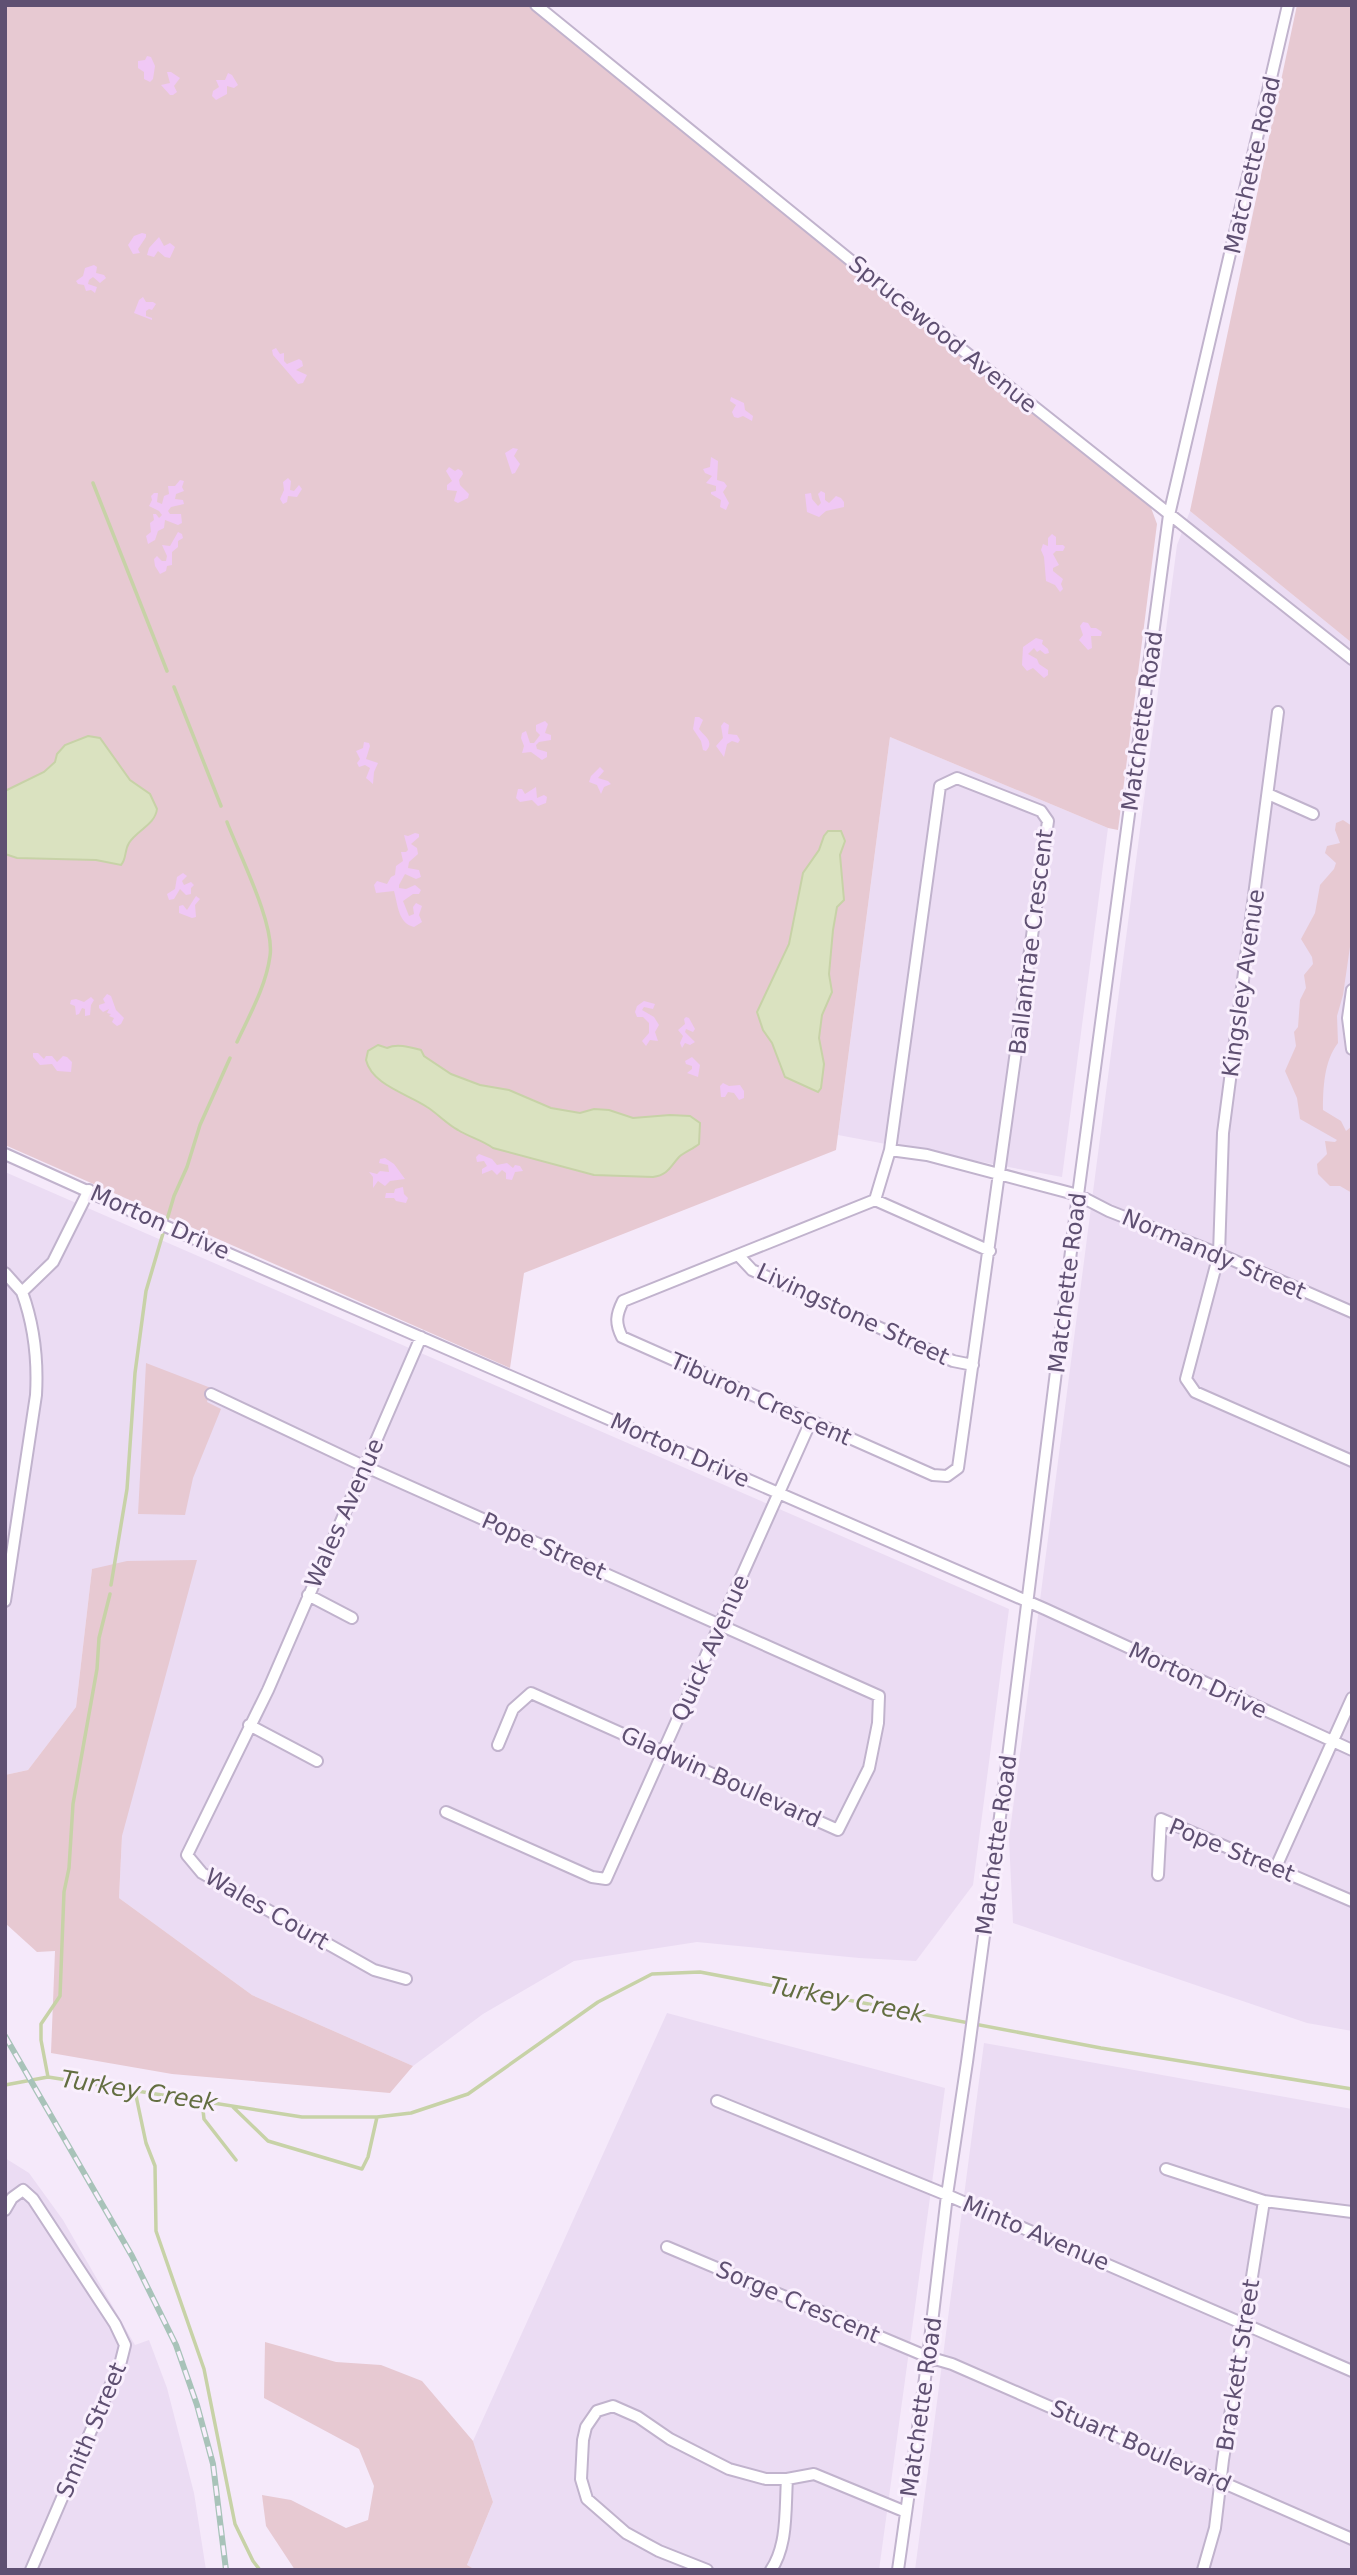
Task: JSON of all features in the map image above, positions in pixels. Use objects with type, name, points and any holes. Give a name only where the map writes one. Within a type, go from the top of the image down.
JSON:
[{"type":"street","name":"Sprucewood Avenue","points":[[536,5],[1352,659]]},
{"type":"street","name":"Matchette Road","points":[[898,2570],[929,2357],[947,2195],[967,2062],[1078,1195],[1169,515],[1288,5]]},
{"type":"street","name":"Kingsley Avenue","points":[[1278,712],[1223,1133],[1219,1254],[1186,1379],[1195,1392],[1352,1461]]},
{"type":"street","name":"Ballantrae Crescent","points":[[890,1150],[940,786],[957,778],[1041,811],[1048,821],[1001,1174]]},
{"type":"street","points":[[1268,794],[1312,814]]},
{"type":"street","points":[[1352,990],[1348,1018],[1352,1049]]},
{"type":"street","name":"Normandy Street","points":[[890,1150],[927,1155],[1078,1195],[1110,1211],[1219,1254],[1352,1312]]},
{"type":"street","points":[[890,1150],[875,1200],[990,1251]]},
{"type":"street","name":"Morton Drive","points":[[5,1154],[1026,1601],[1352,1750]]},
{"type":"street","name":"Tiburon Crescent","points":[[875,1200],[624,1301],[617,1313],[616,1327],[622,1337],[933,1475],[947,1476],[958,1468],[1001,1174]]},
{"type":"street","points":[[22,1292],[53,1262],[89,1191]]},
{"type":"street","name":"Livingstone Street","points":[[738,1255],[752,1270],[953,1361],[973,1366]]},
{"type":"street","points":[[5,1273],[22,1292],[30,1315],[37,1371],[36,1395],[5,1601]]},
{"type":"street","name":"Wales Avenue","points":[[268,1690],[421,1337]]},
{"type":"street","name":"Pope Street","points":[[211,1394],[365,1466],[879,1696]]},
{"type":"street","name":"Quick Avenue","points":[[446,1812],[592,1877],[606,1879],[811,1421]]},
{"type":"street","points":[[308,1595],[352,1618]]},
{"type":"street","name":"Wales Court","points":[[268,1690],[187,1855],[202,1873],[213,1880],[374,1970],[406,1979]]},
{"type":"street","name":"Gladwin Boulevard","points":[[498,1745],[513,1709],[531,1693],[838,1830],[869,1768],[878,1724],[879,1696]]},
{"type":"street","points":[[1276,1867],[1352,1698]]},
{"type":"street","points":[[249,1725],[317,1761]]},
{"type":"street","name":"Pope Street","points":[[1158,1875],[1161,1819],[1352,1901]]},
{"type":"street","name":"Minto Avenue","points":[[717,2101],[947,2195],[1352,2371]]},
{"type":"street","points":[[1166,2169],[1264,2201],[1352,2213]]},
{"type":"street","name":"Smith Street","points":[[5,2210],[12,2198],[23,2190],[33,2199],[115,2324],[125,2345],[121,2361],[31,2570]]},
{"type":"street","name":"Brackett Street","points":[[1203,2570],[1215,2528],[1264,2201]]},
{"type":"street","name":"Sorge Crescent","points":[[667,2247],[929,2357]]},
{"type":"street","name":"Stuart Boulevard","points":[[929,2357],[952,2364],[1352,2539]]},
{"type":"street","points":[[707,2570],[659,2551],[626,2533],[587,2499],[581,2479],[583,2440],[586,2427],[597,2411],[613,2406],[638,2417],[670,2439],[729,2469],[766,2479],[787,2479],[814,2474],[906,2512]]},
{"type":"street","points":[[771,2570],[781,2545],[787,2479]]},
{"type":"shaded area","points":[[5,5],[528,5],[1150,505],[1157,524],[1118,830],[890,737],[836,1150],[524,1273],[510,1368],[5,1145]]},
{"type":"shaded area","points":[[1297,5],[1352,5],[1352,643],[1190,511]]},
{"type":"shaded area","points":[[1190,511],[1352,643],[1352,2031],[1307,2023],[1013,1923],[1009,1839],[1177,545]]},
{"type":"shaded area","points":[[88,736],[100,738],[130,780],[150,794],[157,809],[153,819],[132,838],[121,865],[96,860],[17,858],[5,854],[5,791],[44,772],[55,762],[57,754],[65,745]]},
{"type":"shaded area","points":[[890,737],[1108,828],[1062,1177],[838,1135]]},
{"type":"shaded area","points":[[1343,820],[1352,826],[1352,933],[1343,995],[1337,1016],[1338,1043],[1327,1066],[1323,1110],[1341,1121],[1346,1131],[1352,1126],[1352,1193],[1340,1186],[1330,1186],[1318,1174],[1317,1164],[1327,1154],[1325,1141],[1337,1140],[1300,1119],[1297,1098],[1285,1071],[1296,1046],[1294,1032],[1298,1027],[1300,1000],[1306,988],[1304,975],[1313,964],[1312,957],[1301,939],[1315,913],[1320,885],[1334,869],[1336,863],[1325,853],[1327,846],[1340,843],[1335,830],[1336,823]]},
{"type":"shaded area","points":[[828,831],[841,831],[845,841],[840,855],[844,900],[837,907],[833,930],[829,974],[832,992],[822,1015],[819,1038],[824,1064],[818,1092],[785,1077],[757,1012],[789,944],[803,873]]},
{"type":"shaded area","points":[[378,1045],[421,1050],[424,1056],[451,1074],[480,1085],[509,1090],[551,1108],[580,1113],[594,1109],[609,1110],[633,1118],[690,1116],[700,1123],[699,1144],[681,1155],[665,1172],[653,1177],[594,1175],[493,1148],[454,1128],[427,1107],[375,1076],[366,1060],[368,1051]]},
{"type":"shaded area","points":[[5,1172],[1009,1609],[973,1885],[916,1961],[697,1942],[574,1961],[483,2014],[413,2066],[252,1995],[119,1898],[122,1836],[92,1569],[76,1707],[28,1770],[5,1775]]},
{"type":"shaded area","points":[[146,1363],[211,1388],[207,1402],[221,1409],[193,1478],[185,1515],[138,1514]]},
{"type":"shaded area","points":[[197,1560],[122,1836],[119,1898],[252,1995],[413,2066],[390,2093],[172,2074],[51,2053],[55,1951],[37,1952],[5,1923],[5,1775],[28,1770],[76,1707],[92,1569],[127,1561]]},
{"type":"shaded area","points":[[667,2013],[945,2088],[879,2570],[476,2570],[467,2565],[493,2502],[473,2441]]},
{"type":"shaded area","points":[[984,2043],[1352,2109],[1352,2570],[915,2570]]},
{"type":"shaded area","points":[[5,2158],[29,2173],[63,2220],[135,2345],[149,2340],[167,2388],[194,2493],[206,2570],[5,2570]]},
{"type":"shaded area","points":[[265,2342],[336,2362],[381,2365],[422,2381],[473,2441],[493,2502],[467,2565],[476,2570],[295,2570],[266,2526],[262,2495],[291,2500],[346,2528],[368,2520],[374,2486],[359,2449],[264,2398]]},
{"type":"sand","points":[[147,56],[151,57],[155,66],[150,82],[144,79],[144,72],[138,68],[138,61],[145,60]]},
{"type":"sand","points":[[167,72],[180,78],[174,86],[177,92],[173,95],[161,85],[170,83]]},
{"type":"sand","points":[[228,73],[238,85],[234,88],[227,86],[227,94],[216,100],[212,96],[213,91],[219,87],[216,80],[225,80]]},
{"type":"sand","points":[[146,234],[146,237],[138,249],[140,253],[133,254],[128,245],[134,236]]},
{"type":"sand","points":[[159,237],[164,246],[170,243],[175,247],[170,258],[158,251],[154,257],[147,255],[149,248]]},
{"type":"sand","points":[[94,265],[97,267],[96,273],[106,278],[100,283],[93,277],[89,280],[88,284],[97,287],[95,293],[86,291],[84,285],[76,281],[83,276],[85,268]]},
{"type":"sand","points":[[143,297],[146,302],[156,304],[152,310],[146,311],[146,316],[152,320],[134,313]]},
{"type":"sand","points":[[276,348],[280,354],[284,353],[284,361],[287,364],[299,359],[302,361],[303,366],[296,370],[307,375],[303,383],[298,384],[273,355],[272,350]]},
{"type":"sand","points":[[731,397],[744,403],[745,410],[753,416],[752,421],[743,416],[734,417],[732,412],[736,405],[730,401]]},
{"type":"sand","points":[[513,448],[518,449],[514,456],[520,464],[512,474],[505,453]]},
{"type":"sand","points":[[711,457],[718,461],[717,480],[727,486],[723,492],[729,503],[726,510],[720,507],[721,500],[711,494],[716,491],[716,486],[706,483],[712,476],[703,469],[710,467]]},
{"type":"sand","points":[[449,467],[462,471],[460,485],[469,494],[468,498],[458,503],[454,501],[457,491],[447,490],[447,485],[452,481],[446,471]]},
{"type":"sand","points":[[288,478],[291,481],[290,490],[294,491],[299,485],[302,489],[297,497],[288,496],[287,502],[283,504],[280,499],[284,490],[283,482]]},
{"type":"sand","points":[[180,480],[184,481],[184,491],[176,494],[175,499],[183,500],[184,504],[171,507],[168,511],[170,514],[181,514],[182,523],[178,525],[165,520],[164,528],[158,531],[155,540],[148,544],[146,536],[151,532],[153,514],[159,518],[162,515],[149,506],[151,496],[158,493],[157,502],[162,504],[164,496],[169,494],[168,486],[175,486]]},
{"type":"sand","points":[[821,491],[825,493],[825,500],[829,503],[836,496],[841,498],[844,507],[826,511],[819,517],[807,512],[805,494],[811,493],[818,506],[821,503],[818,494]]},
{"type":"sand","points":[[178,532],[183,538],[172,552],[172,565],[167,566],[166,571],[160,574],[154,559],[157,556],[166,561],[167,556],[162,545],[170,546]]},
{"type":"sand","points":[[1052,534],[1056,537],[1056,545],[1065,547],[1063,551],[1053,554],[1059,565],[1053,568],[1053,571],[1063,579],[1063,589],[1060,592],[1055,585],[1046,581],[1041,550],[1043,544],[1048,546],[1048,538]]},
{"type":"sand","points":[[1083,622],[1102,632],[1101,636],[1091,636],[1092,648],[1088,650],[1079,640],[1083,635],[1080,626]]},
{"type":"sand","points":[[1036,638],[1043,640],[1042,644],[1049,653],[1045,654],[1040,650],[1037,652],[1034,648],[1028,654],[1048,670],[1048,675],[1044,678],[1033,668],[1027,671],[1022,665],[1023,647]]},
{"type":"sand","points":[[695,717],[703,720],[699,729],[709,741],[706,751],[693,729]]},
{"type":"sand","points":[[545,721],[548,724],[545,733],[551,735],[551,740],[536,745],[537,749],[547,752],[547,757],[542,760],[531,752],[522,753],[522,733],[526,731],[530,743],[534,743],[540,735],[536,731],[536,725]]},
{"type":"sand","points":[[724,722],[729,725],[728,734],[737,735],[740,740],[738,743],[732,741],[727,744],[724,757],[716,746],[723,738],[721,726]]},
{"type":"sand","points":[[364,742],[370,746],[366,759],[378,763],[373,784],[366,778],[370,768],[365,765],[359,767],[357,763],[360,759],[356,751],[363,748]]},
{"type":"sand","points":[[600,767],[604,771],[598,778],[611,784],[604,787],[601,794],[597,785],[589,782]]},
{"type":"sand","points":[[536,787],[537,798],[544,795],[547,797],[546,803],[538,806],[532,800],[520,802],[516,798],[518,789],[522,789],[525,794]]},
{"type":"sand","points":[[419,834],[419,837],[411,844],[417,848],[418,854],[409,862],[408,868],[419,870],[421,877],[416,879],[405,874],[399,885],[399,888],[406,889],[415,885],[421,890],[419,894],[413,894],[403,901],[409,916],[414,914],[413,907],[416,903],[422,906],[419,915],[422,922],[414,927],[402,918],[394,891],[376,893],[374,885],[377,881],[387,884],[395,875],[396,866],[403,861],[401,852],[408,850],[404,835]]},
{"type":"sand","points":[[183,873],[187,876],[182,881],[184,885],[191,882],[194,885],[191,894],[186,895],[180,889],[174,899],[169,900],[167,894],[175,889],[177,877]]},
{"type":"sand","points":[[196,896],[200,899],[195,905],[196,917],[179,913],[179,906],[183,905],[187,910]]},
{"type":"sand","points":[[107,994],[111,996],[116,1010],[124,1018],[117,1026],[112,1022],[114,1018],[109,1016],[111,1014],[107,1013],[109,1009],[103,1012],[99,1008],[99,1005],[105,1003],[103,999]]},
{"type":"sand","points":[[91,997],[94,1000],[90,1015],[85,1016],[85,1009],[82,1008],[76,1015],[75,1006],[70,1004],[71,1000],[84,1002]]},
{"type":"sand","points":[[644,1001],[655,1004],[653,1009],[644,1007],[642,1010],[654,1017],[659,1025],[655,1032],[658,1041],[650,1040],[646,1046],[642,1041],[649,1033],[649,1023],[643,1017],[637,1017],[635,1012],[637,1006]]},
{"type":"sand","points":[[686,1017],[695,1029],[693,1032],[686,1029],[685,1032],[695,1042],[690,1045],[685,1043],[682,1048],[680,1043],[683,1036],[678,1030],[685,1024]]},
{"type":"sand","points":[[33,1053],[38,1053],[44,1059],[46,1056],[52,1056],[57,1062],[63,1056],[67,1057],[72,1062],[71,1072],[57,1071],[52,1064],[40,1065]]},
{"type":"sand","points":[[692,1057],[700,1065],[698,1077],[687,1073],[692,1066],[685,1061]]},
{"type":"sand","points":[[723,1083],[729,1086],[740,1085],[744,1098],[739,1100],[734,1093],[728,1092],[725,1097],[721,1097],[720,1086]]},
{"type":"sand","points":[[479,1154],[492,1159],[497,1165],[507,1163],[513,1168],[515,1165],[520,1166],[523,1171],[515,1172],[512,1180],[506,1179],[506,1173],[502,1170],[497,1175],[492,1170],[482,1174],[482,1169],[487,1166],[484,1161],[477,1162],[476,1157]]},
{"type":"sand","points":[[385,1158],[394,1164],[405,1179],[390,1181],[385,1186],[378,1181],[373,1188],[373,1177],[369,1172],[389,1172],[388,1165],[379,1163],[380,1159]]},
{"type":"sand","points":[[403,1187],[408,1198],[406,1203],[385,1198],[386,1193],[394,1193],[395,1189]]},
{"type":"waterway","points":[[93,483],[167,671]]},
{"type":"waterway","points":[[174,687],[221,806]]},
{"type":"waterway","points":[[227,822],[262,908],[270,942],[265,978],[237,1042]]},
{"type":"waterway","points":[[111,1585],[127,1489],[135,1373],[146,1291],[174,1196],[187,1167],[200,1125],[230,1058]]},
{"type":"waterway","points":[[48,2077],[41,2024],[60,1996],[64,1892],[69,1868],[73,1804],[97,1669],[99,1638],[110,1594]]},
{"type":"waterway","name":"Turkey Creek","points":[[5,2085],[48,2077],[302,2117],[377,2117],[411,2113],[468,2094],[598,2002],[652,1974],[700,1972],[1101,2048],[1352,2089]]},
{"type":"waterway","points":[[135,2091],[146,2143],[155,2166],[156,2231],[204,2369],[235,2524],[260,2570]]},
{"type":"waterway","points":[[202,2101],[204,2119],[236,2160]]},
{"type":"waterway","name":"Turkey Creek","points":[[233,2107],[268,2141],[362,2169],[368,2157],[377,2117]]},
{"type":"railway","points":[[5,2036],[132,2256],[176,2345],[197,2405],[213,2464],[226,2570]]}]
